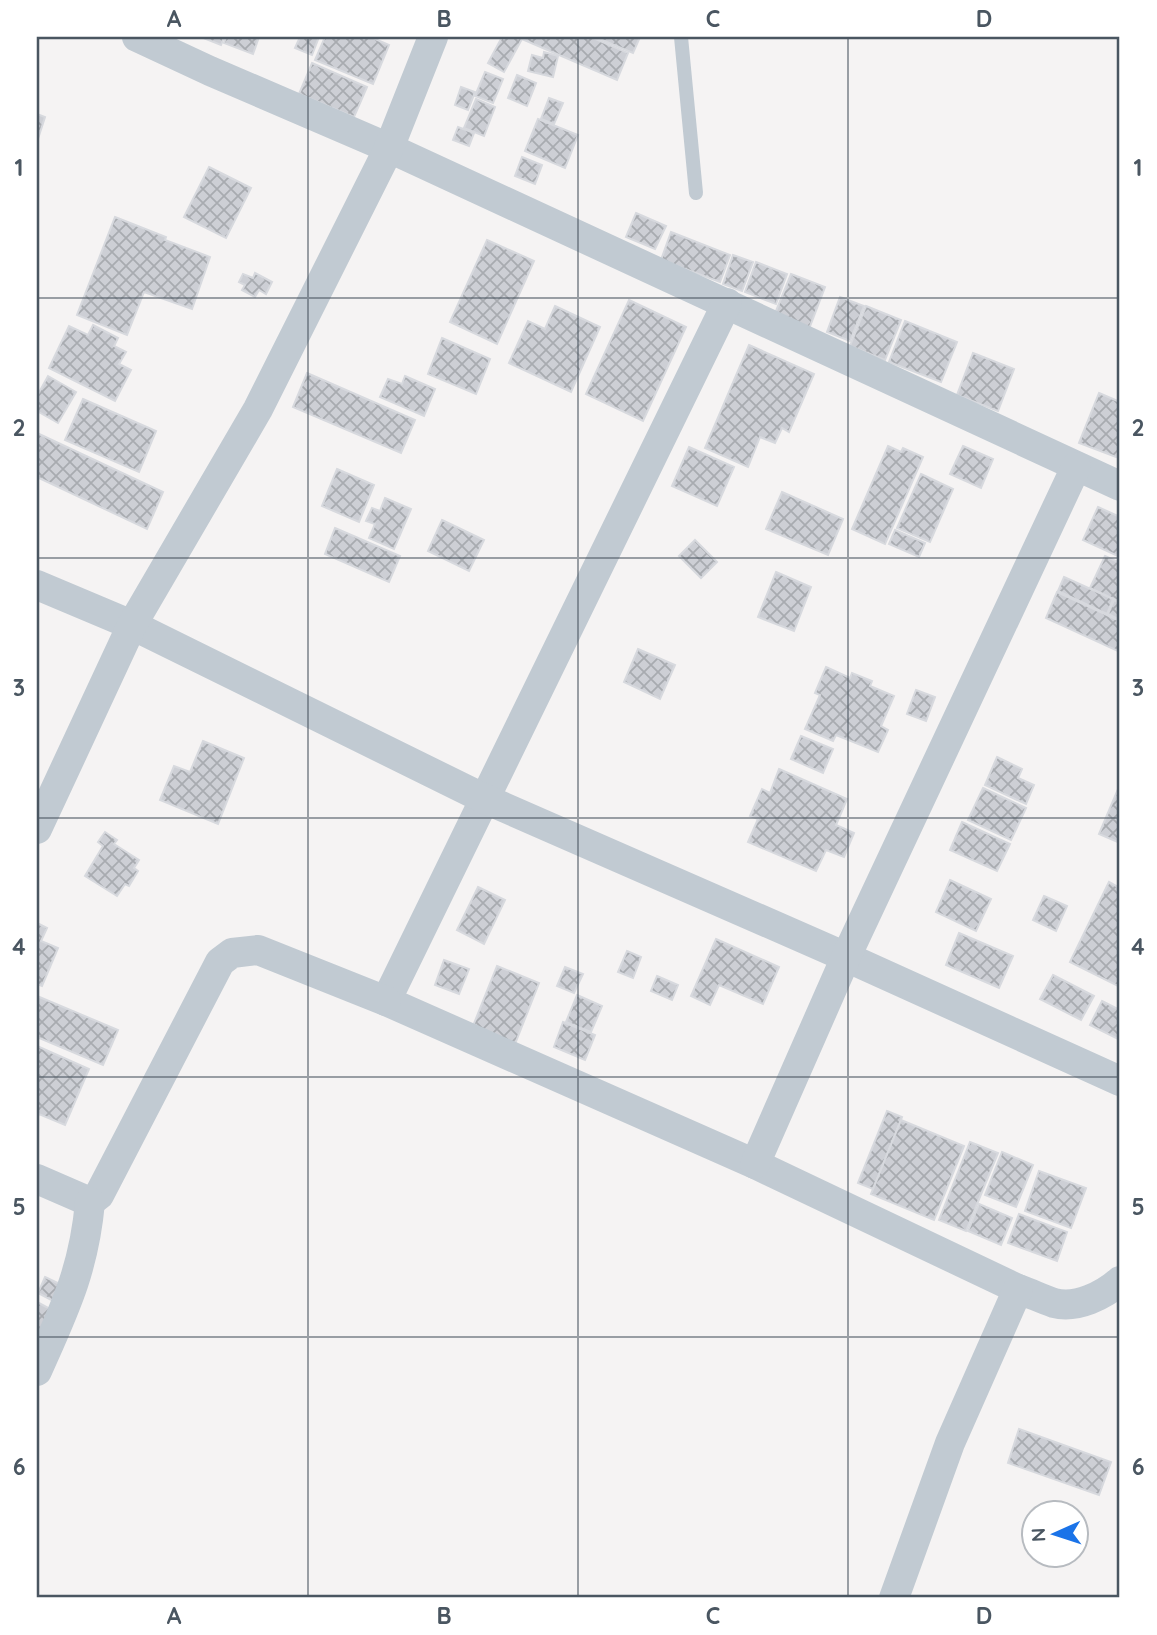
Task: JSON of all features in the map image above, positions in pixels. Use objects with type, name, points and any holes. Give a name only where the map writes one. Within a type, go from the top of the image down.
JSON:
[{"type":"street","points":[[137,37],[389,148],[1120,486]]},
{"type":"street","points":[[37,829],[132,625],[258,409],[389,148],[433,37]]},
{"type":"street","points":[[386,1001],[727,303]]},
{"type":"street","points":[[755,1164],[846,957],[1076,467]]},
{"type":"street","points":[[37,585],[132,625],[485,799],[846,957],[1120,1081]]},
{"type":"street","points":[[37,1371],[71,1295],[87,1238],[90,1202],[99,1195],[220,962],[232,953],[258,950],[386,1001],[755,1164],[1018,1289],[1057,1304],[1078,1302],[1108,1291],[1120,1281]]},
{"type":"street","points":[[37,1179],[90,1202]]},
{"type":"street","points":[[894,1598],[950,1443],[1018,1289]]},
{"type":"lane","points":[[681,37],[696,194]]},
{"type":"building","points":[[201,37],[224,37],[221,45]]},
{"type":"building","points":[[226,37],[259,37],[253,54],[224,43]]},
{"type":"building","points":[[300,37],[319,37],[312,55],[295,48]]},
{"type":"building","points":[[325,37],[376,37],[375,39],[389,45],[373,84],[315,60]]},
{"type":"building","points":[[502,37],[522,39],[504,72],[488,63]]},
{"type":"building","points":[[522,37],[591,37],[628,53],[617,80]]},
{"type":"building","points":[[595,37],[640,37],[633,53]]},
{"type":"building","points":[[544,52],[558,56],[553,77],[528,71],[532,55],[543,58]]},
{"type":"building","points":[[312,63],[367,87],[354,117],[299,94]]},
{"type":"building","points":[[485,72],[503,79],[493,103],[475,96]]},
{"type":"building","points":[[517,75],[536,83],[527,106],[508,98]]},
{"type":"building","points":[[461,87],[475,92],[468,110],[455,105]]},
{"type":"building","points":[[549,98],[563,103],[554,124],[541,119]]},
{"type":"building","points":[[476,99],[495,107],[484,136],[464,128]]},
{"type":"building","points":[[37,114],[45,117],[37,142]]},
{"type":"building","points":[[538,119],[578,135],[565,168],[525,151]]},
{"type":"building","points":[[458,127],[474,133],[469,146],[453,140]]},
{"type":"building","points":[[522,157],[542,165],[535,184],[515,176]]},
{"type":"building","points":[[209,167],[251,188],[226,238],[184,217]]},
{"type":"building","points":[[636,213],[666,226],[655,249],[626,237]]},
{"type":"building","points":[[115,217],[210,257],[192,309],[144,292],[127,335],[77,315]]},
{"type":"building","points":[[671,232],[730,255],[720,282],[661,260]]},
{"type":"building","points":[[487,240],[534,261],[497,344],[450,322]]},
{"type":"building","points":[[733,255],[753,262],[742,291],[723,284]]},
{"type":"building","points":[[756,262],[787,274],[776,304],[745,292]]},
{"type":"building","points":[[255,273],[272,282],[266,294],[259,290],[255,297],[242,290],[245,285],[239,282],[243,274],[253,278]]},
{"type":"building","points":[[791,274],[825,287],[809,329],[774,316]]},
{"type":"building","points":[[840,297],[864,306],[850,341],[827,332]]},
{"type":"building","points":[[629,300],[686,327],[643,421],[586,394]]},
{"type":"building","points":[[555,306],[600,327],[571,392],[509,363],[528,321],[545,329]]},
{"type":"building","points":[[866,306],[901,320],[885,360],[850,346]]},
{"type":"building","points":[[905,321],[957,342],[941,382],[889,362]]},
{"type":"building","points":[[93,325],[118,338],[114,346],[126,352],[119,364],[131,370],[115,401],[49,368],[69,326],[88,335]]},
{"type":"building","points":[[442,338],[490,359],[476,394],[428,374]]},
{"type":"building","points":[[749,345],[814,374],[789,432],[782,428],[775,443],[760,437],[748,467],[705,448]]},
{"type":"building","points":[[973,353],[1014,369],[998,411],[957,395]]},
{"type":"building","points":[[307,373],[415,420],[401,453],[293,407]]},
{"type":"building","points":[[48,376],[76,392],[58,423],[37,411],[37,396]]},
{"type":"building","points":[[405,376],[435,389],[424,416],[380,397],[388,379],[402,384]]},
{"type":"building","points":[[1099,393],[1120,402],[1120,447],[1116,457],[1079,443]]},
{"type":"building","points":[[83,399],[156,431],[139,472],[65,440]]},
{"type":"building","points":[[37,433],[163,492],[147,529],[37,477]]},
{"type":"building","points":[[888,446],[901,452],[903,448],[923,457],[885,544],[852,529]]},
{"type":"building","points":[[963,446],[993,459],[981,488],[950,474]]},
{"type":"building","points":[[689,447],[734,467],[717,506],[672,486]]},
{"type":"building","points":[[337,469],[374,485],[359,522],[322,506]]},
{"type":"building","points":[[921,474],[953,489],[930,542],[897,528]]},
{"type":"building","points":[[782,492],[843,519],[828,555],[766,529]]},
{"type":"building","points":[[385,498],[411,509],[394,549],[369,538],[375,524],[366,521],[372,508],[380,511]]},
{"type":"building","points":[[1098,507],[1120,517],[1120,557],[1083,540]]},
{"type":"building","points":[[442,520],[484,540],[469,571],[428,551]]},
{"type":"building","points":[[335,528],[400,556],[389,582],[325,554]]},
{"type":"building","points":[[895,530],[925,543],[919,557],[889,544]]},
{"type":"building","points":[[695,540],[717,562],[701,578],[679,556]]},
{"type":"building","points":[[1105,556],[1120,563],[1120,602],[1090,588]]},
{"type":"building","points":[[776,572],[811,587],[794,631],[758,617]]},
{"type":"building","points":[[1064,577],[1113,599],[1107,614],[1058,591]]},
{"type":"building","points":[[1057,592],[1120,621],[1120,652],[1046,618]]},
{"type":"building","points":[[1114,600],[1120,603],[1120,620],[1108,614]]},
{"type":"building","points":[[638,649],[675,665],[660,699],[624,682]]},
{"type":"building","points":[[826,667],[850,678],[852,673],[872,681],[870,686],[894,696],[881,726],[888,730],[878,752],[836,735],[833,741],[805,729],[820,695],[815,693]]},
{"type":"building","points":[[916,690],[935,697],[926,721],[907,714]]},
{"type":"building","points":[[801,736],[833,749],[823,773],[791,759]]},
{"type":"building","points":[[203,741],[244,758],[218,824],[160,800],[174,766],[190,772]]},
{"type":"building","points":[[997,757],[1022,769],[1018,778],[1034,785],[1026,804],[985,785]]},
{"type":"building","points":[[779,769],[847,799],[836,825],[854,833],[844,857],[826,850],[816,871],[748,842],[758,819],[750,816],[762,789],[770,793]]},
{"type":"building","points":[[983,788],[1026,808],[1011,840],[968,820]]},
{"type":"building","points":[[1118,789],[1120,790],[1120,843],[1099,834]]},
{"type":"building","points":[[962,822],[1010,844],[997,871],[950,850]]},
{"type":"building","points":[[105,832],[117,840],[114,844],[139,860],[134,868],[138,871],[129,886],[125,884],[117,896],[85,876],[103,846],[98,842]]},
{"type":"building","points":[[950,880],[991,899],[976,931],[936,912]]},
{"type":"building","points":[[1109,882],[1120,888],[1120,987],[1070,962]]},
{"type":"building","points":[[478,887],[505,900],[484,944],[457,930]]},
{"type":"building","points":[[1044,896],[1067,906],[1056,931],[1033,920]]},
{"type":"building","points":[[37,923],[47,928],[41,941],[58,948],[42,986],[37,984]]},
{"type":"building","points":[[959,933],[1013,956],[999,988],[946,965]]},
{"type":"building","points":[[716,939],[779,967],[763,1004],[719,985],[710,1005],[691,996]]},
{"type":"building","points":[[627,951],[641,957],[633,978],[618,972]]},
{"type":"building","points":[[444,960],[469,969],[459,994],[435,985]]},
{"type":"building","points":[[497,966],[539,983],[515,1044],[473,1026]]},
{"type":"building","points":[[565,967],[583,974],[574,993],[557,986]]},
{"type":"building","points":[[1053,975],[1094,996],[1081,1020],[1040,999]]},
{"type":"building","points":[[657,976],[678,985],[672,1000],[651,991]]},
{"type":"building","points":[[577,995],[602,1006],[591,1032],[566,1022]]},
{"type":"building","points":[[37,996],[118,1030],[103,1065],[37,1037]]},
{"type":"building","points":[[1102,1001],[1120,1010],[1120,1040],[1090,1025]]},
{"type":"building","points":[[563,1022],[595,1035],[585,1060],[554,1047]]},
{"type":"building","points":[[37,1046],[89,1069],[65,1125],[39,1114],[37,1119]]},
{"type":"building","points":[[887,1111],[902,1117],[873,1189],[858,1183]]},
{"type":"building","points":[[901,1120],[964,1146],[934,1220],[871,1194]]},
{"type":"building","points":[[970,1142],[998,1153],[966,1231],[939,1220]]},
{"type":"building","points":[[1002,1152],[1033,1165],[1016,1207],[985,1195]]},
{"type":"building","points":[[1039,1171],[1086,1188],[1071,1228],[1025,1211]]},
{"type":"building","points":[[979,1204],[1012,1218],[1001,1245],[968,1231]]},
{"type":"building","points":[[1019,1214],[1067,1232],[1057,1261],[1008,1243]]},
{"type":"building","points":[[45,1277],[64,1286],[55,1302],[38,1293]]},
{"type":"building","points":[[37,1302],[52,1310],[37,1338]]},
{"type":"building","points":[[1019,1429],[1111,1462],[1099,1495],[1008,1463]]}]
